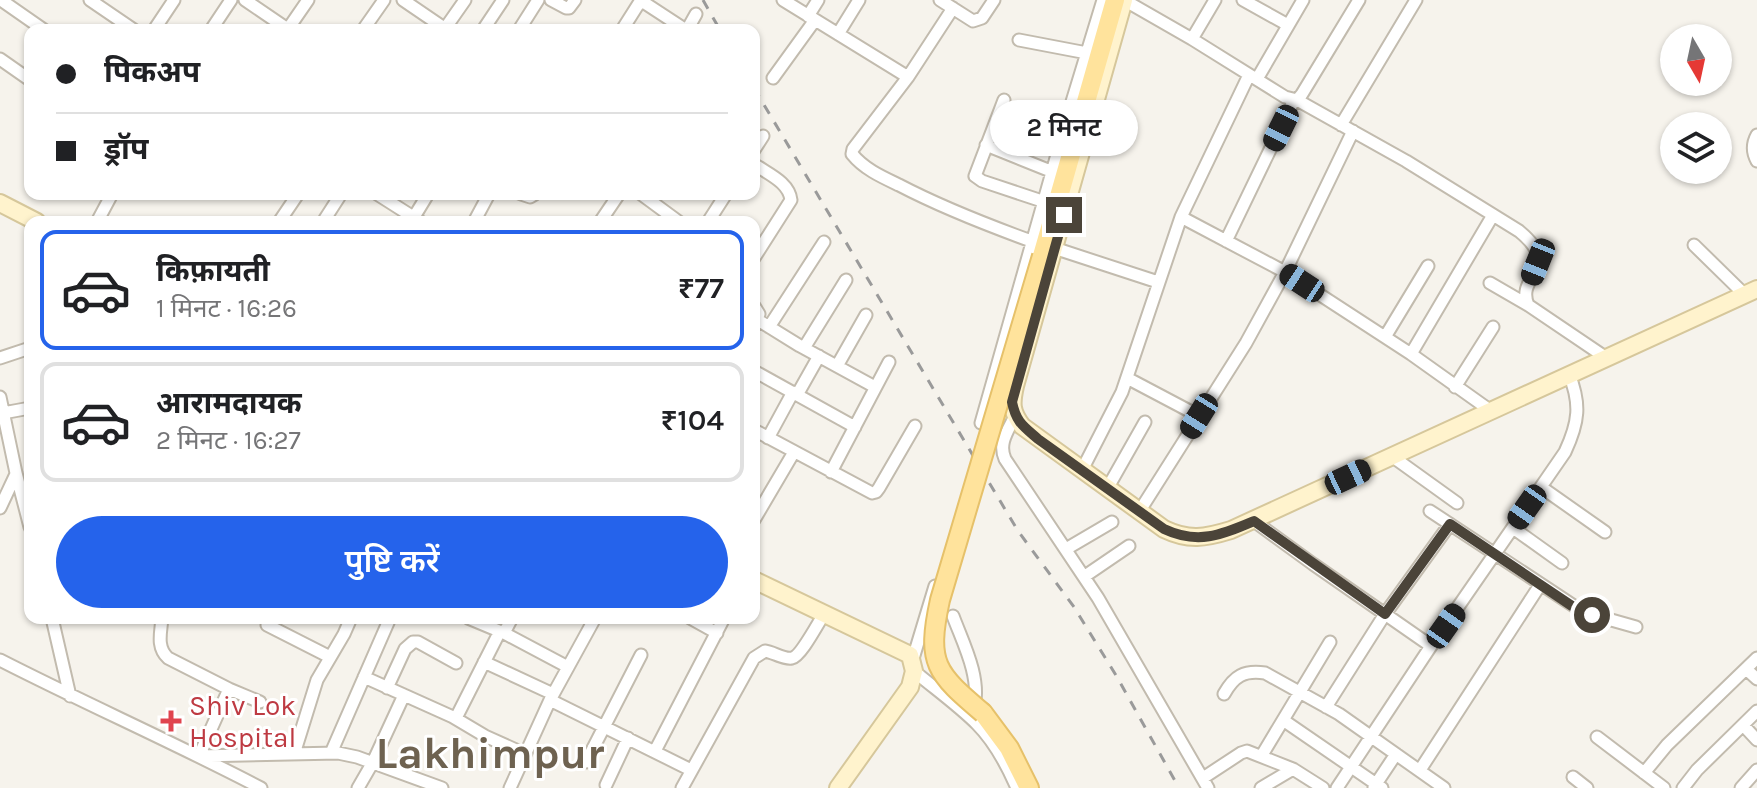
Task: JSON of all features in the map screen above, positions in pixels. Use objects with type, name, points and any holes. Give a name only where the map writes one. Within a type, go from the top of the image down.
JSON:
[{"type":"main road","points":[[1029,788],[1009,748],[977,716],[940,671],[934,647],[934,626],[1115,0]]},
{"type":"main road","points":[[1124,0],[1012,402],[1015,416],[1022,426],[1038,439],[1139,512],[1180,537],[1213,535],[1254,521],[1751,292]]},
{"type":"main road","points":[[0,203],[25,216]]},
{"type":"main road","points":[[760,583],[910,655],[913,666],[910,687],[838,788]]},
{"type":"street","points":[[1,0],[35,24]]},
{"type":"street","points":[[90,0],[125,24]]},
{"type":"street","points":[[108,12],[116,0]]},
{"type":"street","points":[[158,24],[174,0]]},
{"type":"street","points":[[215,24],[231,0]]},
{"type":"street","points":[[245,0],[280,24]]},
{"type":"street","points":[[293,24],[308,0]]},
{"type":"street","points":[[367,24],[384,0]]},
{"type":"street","points":[[403,0],[438,24]]},
{"type":"street","points":[[448,24],[465,0]]},
{"type":"street","points":[[487,24],[503,0]]},
{"type":"street","points":[[523,24],[538,0]]},
{"type":"street","points":[[551,0],[566,8],[575,0]]},
{"type":"street","points":[[626,24],[640,0],[677,24]]},
{"type":"street","points":[[783,0],[908,77]]},
{"type":"street","points":[[773,78],[812,18],[818,0]]},
{"type":"street","points":[[838,34],[859,0]]},
{"type":"street","points":[[940,0],[973,21],[987,13],[994,0]]},
{"type":"street","points":[[981,423],[1103,0]]},
{"type":"street","points":[[1124,0],[1285,97],[1353,131],[1519,231],[1537,249],[1538,262],[1525,294],[1528,305]]},
{"type":"street","points":[[1192,39],[1215,0]]},
{"type":"street","points":[[1243,0],[1288,25]]},
{"type":"street","points":[[1082,470],[1127,378],[1181,217],[1253,77],[1303,0]]},
{"type":"street","points":[[1341,125],[1416,0]]},
{"type":"street","points":[[1226,241],[1296,100],[1357,1]]},
{"type":"street","points":[[953,8],[852,154],[862,165],[906,189],[965,217],[1034,242]]},
{"type":"street","points":[[690,24],[696,14]]},
{"type":"street","points":[[1019,40],[1087,53]]},
{"type":"street","points":[[0,59],[24,76]]},
{"type":"street","points":[[1004,100],[975,176],[1045,202]]},
{"type":"street","points":[[1139,512],[1246,343],[1285,272],[1353,131]]},
{"type":"street","points":[[1757,135],[1753,141],[1757,161]]},
{"type":"street","points":[[760,141],[763,136]]},
{"type":"street","points":[[986,145],[1053,172]]},
{"type":"street","points":[[760,168],[791,193],[791,200],[760,249]]},
{"type":"street","points":[[386,200],[411,216]]},
{"type":"street","points":[[649,200],[671,216]]},
{"type":"street","points":[[1411,354],[1493,215]]},
{"type":"street","points":[[1181,217],[1285,272],[1411,354],[1491,411]]},
{"type":"street","points":[[824,242],[760,324],[875,387]]},
{"type":"street","points":[[1694,245],[1751,292]]},
{"type":"street","points":[[1054,248],[1158,282]]},
{"type":"street","points":[[1385,337],[1428,266]]},
{"type":"street","points":[[804,348],[846,280]]},
{"type":"street","points":[[1490,283],[1605,357]]},
{"type":"street","points":[[837,366],[866,315]]},
{"type":"street","points":[[1455,387],[1493,327]]},
{"type":"street","points":[[0,358],[24,350]]},
{"type":"street","points":[[768,438],[819,356]]},
{"type":"street","points":[[831,472],[889,362]]},
{"type":"street","points":[[760,374],[855,427]]},
{"type":"street","points":[[1337,788],[1565,452],[1578,412],[1569,374]]},
{"type":"street","points":[[1127,378],[1199,416]]},
{"type":"street","points":[[0,397],[24,504]]},
{"type":"street","points":[[3,413],[24,409]]},
{"type":"street","points":[[1015,416],[1002,444],[1005,459],[1085,576],[1205,783],[1247,751],[1293,769],[1323,788]]},
{"type":"street","points":[[1107,489],[1145,422]]},
{"type":"street","points":[[760,433],[868,492],[876,492],[915,426]]},
{"type":"street","points":[[760,510],[794,452]]},
{"type":"street","points":[[1393,457],[1457,503]]},
{"type":"street","points":[[0,508],[16,473]]},
{"type":"street","points":[[1541,487],[1605,532]]},
{"type":"street","points":[[1430,511],[1583,612],[1636,627]]},
{"type":"street","points":[[1254,521],[1431,646]]},
{"type":"street","points":[[1066,549],[1112,522]]},
{"type":"street","points":[[1326,707],[1385,614],[1450,524]]},
{"type":"street","points":[[1513,528],[1562,563]]},
{"type":"street","points":[[1085,576],[1129,546]]},
{"type":"street","points":[[936,584],[913,666],[977,716],[1017,788]]},
{"type":"street","points":[[1420,770],[1540,585]]},
{"type":"street","points":[[682,788],[754,658],[765,651],[793,658],[824,614]]},
{"type":"street","points":[[953,616],[974,676],[977,716]]},
{"type":"street","points":[[53,624],[70,696]]},
{"type":"street","points":[[162,624],[160,647],[168,658],[260,702]]},
{"type":"street","points":[[294,754],[311,694],[348,624]]},
{"type":"street","points":[[331,753],[387,624]]},
{"type":"street","points":[[483,624],[568,667]]},
{"type":"street","points":[[453,717],[457,716],[484,662],[508,624]]},
{"type":"street","points":[[510,788],[552,697],[591,624]]},
{"type":"street","points":[[701,624],[717,633]]},
{"type":"street","points":[[655,751],[721,624]]},
{"type":"street","points":[[267,625],[330,657]]},
{"type":"street","points":[[387,688],[405,649],[413,642],[456,663]]},
{"type":"street","points":[[1262,755],[1330,642]]},
{"type":"street","points":[[586,762],[641,655]]},
{"type":"street","points":[[1644,773],[1667,745],[1757,658]]},
{"type":"street","points":[[0,660],[261,788]]},
{"type":"street","points":[[484,662],[691,770]]},
{"type":"street","points":[[1746,669],[1757,679]]},
{"type":"street","points":[[1224,694],[1236,677],[1259,672],[1274,677],[1326,707],[1444,788]]},
{"type":"street","points":[[364,677],[525,754]]},
{"type":"street","points":[[199,756],[229,689]]},
{"type":"street","points":[[358,788],[404,695]]},
{"type":"street","points":[[1683,788],[1757,711]]},
{"type":"street","points":[[1283,720],[1377,787],[1396,754]]},
{"type":"street","points":[[1743,725],[1757,740]]},
{"type":"street","points":[[1597,737],[1664,788]]},
{"type":"street","points":[[606,785],[628,738]]},
{"type":"street","points":[[199,756],[331,753],[373,762],[442,788]]},
{"type":"street","points":[[1261,788],[1293,769]]},
{"type":"street","points":[[1741,788],[1757,770]]},
{"type":"street","points":[[1573,777],[1587,788]]},
{"type":"railway","points":[[703,0],[717,24]]},
{"type":"railway","points":[[760,98],[1018,531],[1074,607],[1117,677],[1179,788]]},
{"type":"place","name":"Shiv Lok Hospital","points":[[171,721]]},
{"type":"district","name":"Lakhimpur","points":[[490,753]]},
{"type":"route","points":[[1064,215],[1012,402],[1015,416],[1022,426],[1038,439],[1122,501],[1180,537],[1213,535],[1254,521],[1385,614],[1450,524],[1572,606],[1592,615]]}]
